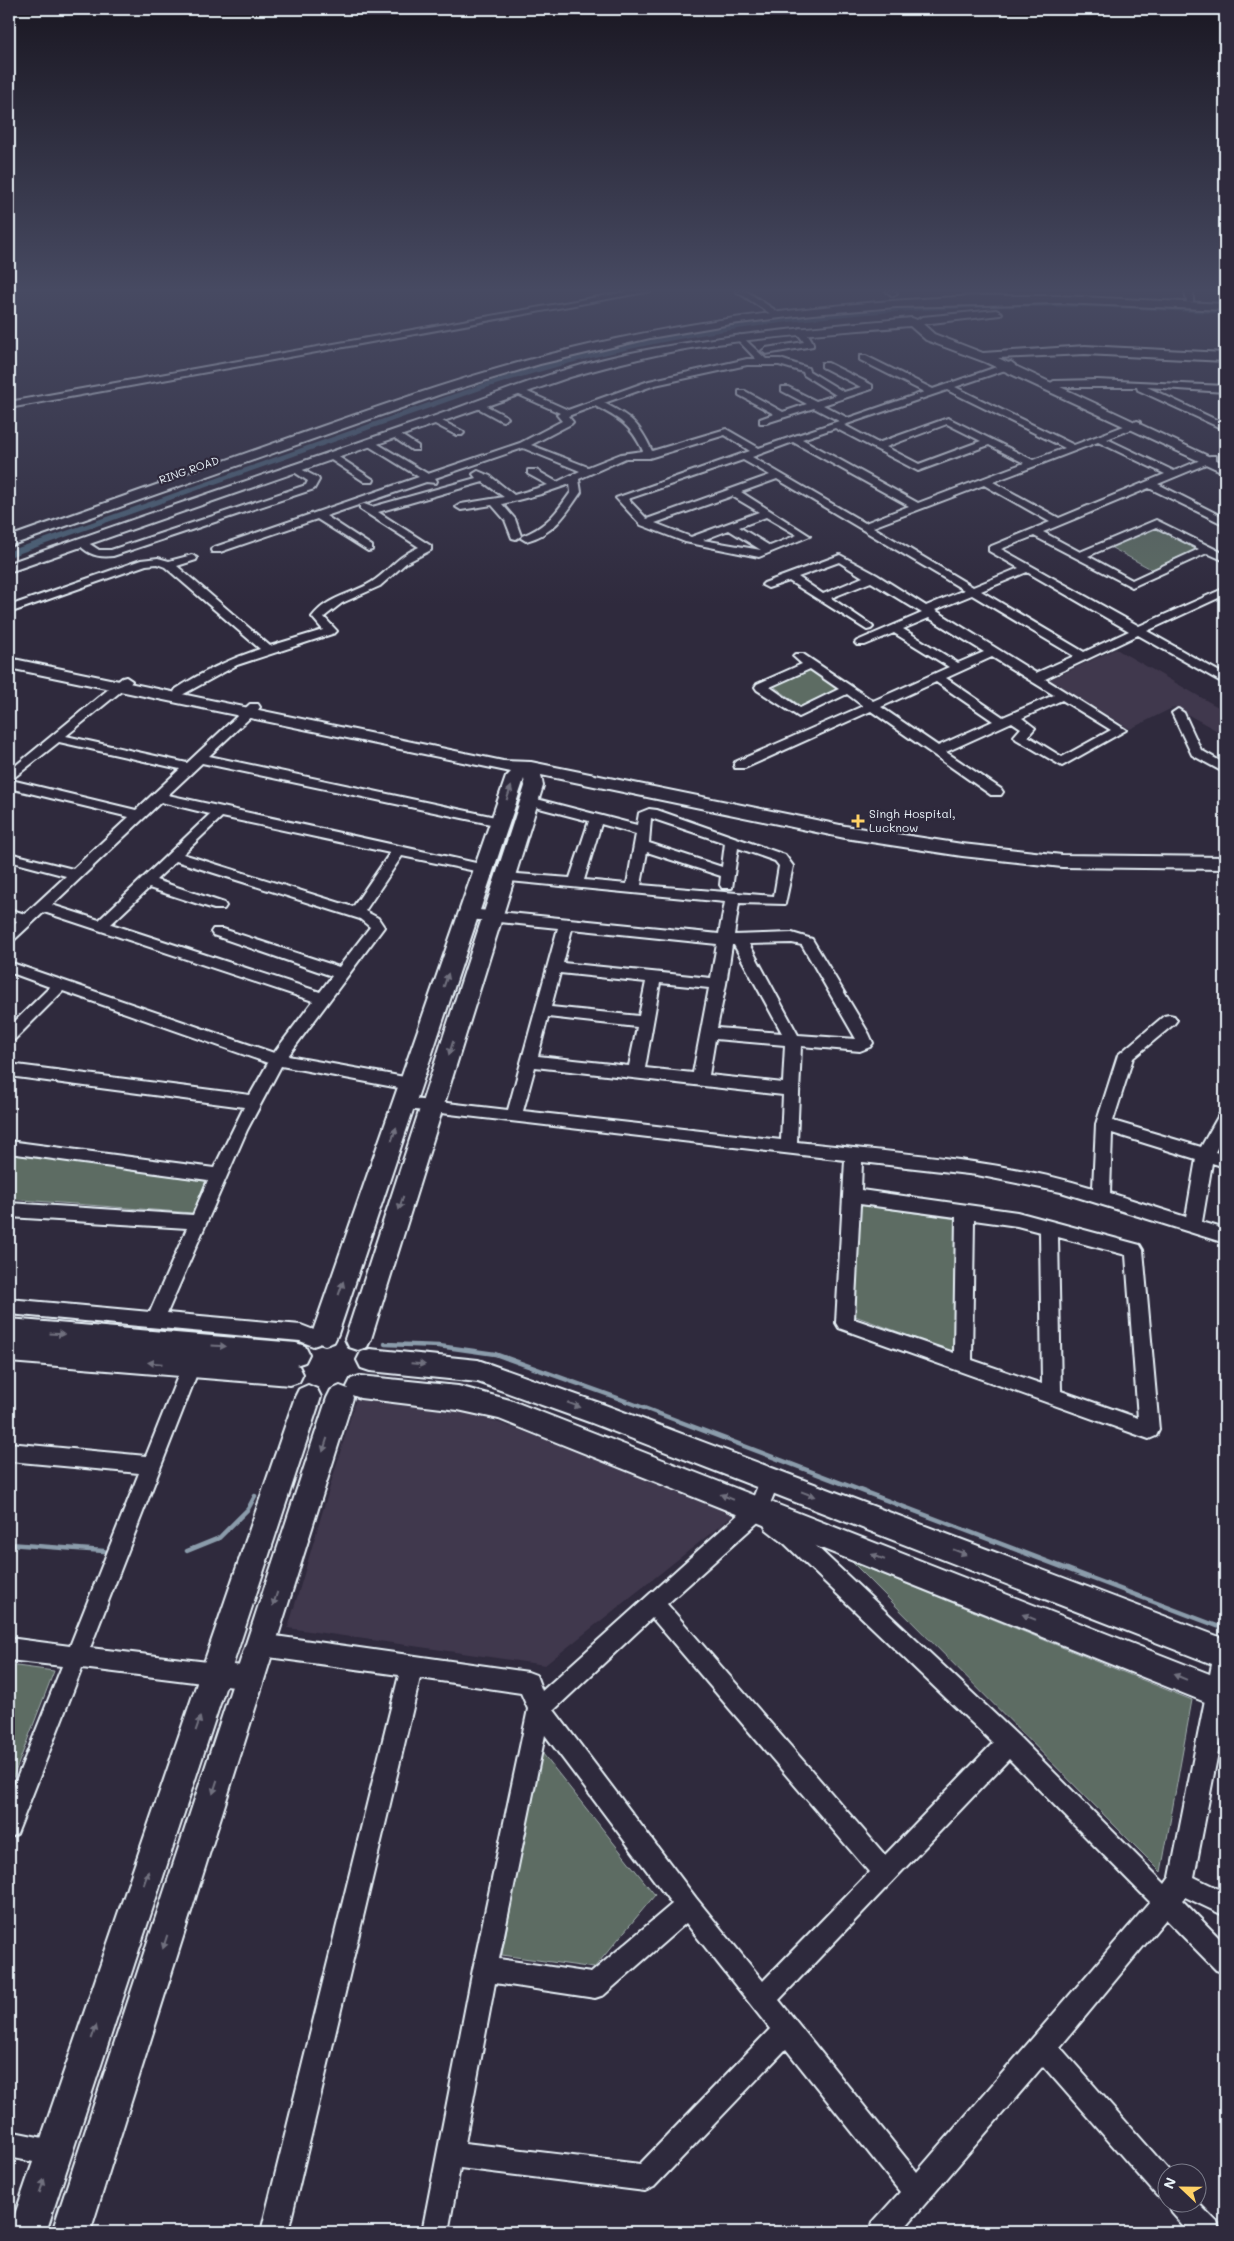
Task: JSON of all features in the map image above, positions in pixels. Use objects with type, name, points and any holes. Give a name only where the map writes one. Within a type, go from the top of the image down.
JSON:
[{"type":"street","points":[[9,405],[62,396]]},
{"type":"street","name":"RING ROAD","points":[[9,534],[404,396]]},
{"type":"street","points":[[9,542],[424,396]]},
{"type":"street","points":[[9,568],[506,396]]},
{"type":"street","points":[[528,396],[568,413]]},
{"type":"street","points":[[216,550],[523,445],[568,422],[562,415],[617,396]]},
{"type":"street","points":[[747,396],[782,415]]},
{"type":"street","points":[[798,396],[848,421]]},
{"type":"street","points":[[764,421],[841,396]]},
{"type":"street","points":[[733,492],[805,536],[759,554],[692,540],[646,523],[620,498],[922,396]]},
{"type":"street","points":[[966,396],[1073,448]]},
{"type":"street","points":[[1072,396],[1210,459],[1225,464]]},
{"type":"street","points":[[1077,396],[1134,425]]},
{"type":"street","points":[[1158,396],[1225,426]]},
{"type":"street","points":[[596,403],[617,414],[636,428],[646,444],[649,455]]},
{"type":"street","points":[[479,406],[503,418]]},
{"type":"street","points":[[1196,413],[1225,415]]},
{"type":"street","points":[[436,421],[459,433]]},
{"type":"street","points":[[877,447],[948,422],[1032,463]]},
{"type":"street","points":[[836,425],[918,468],[988,442]]},
{"type":"street","points":[[864,527],[1134,425]]},
{"type":"street","points":[[461,507],[513,499],[557,486],[625,456],[641,453],[649,455],[726,432],[758,452]]},
{"type":"street","points":[[396,435],[415,448]]},
{"type":"street","points":[[1098,438],[1173,474]]},
{"type":"street","points":[[794,439],[918,506]]},
{"type":"street","points":[[370,443],[445,490]]},
{"type":"street","points":[[523,445],[590,471]]},
{"type":"street","points":[[331,456],[369,480]]},
{"type":"street","points":[[744,456],[1083,656]]},
{"type":"street","points":[[1210,459],[1225,469]]},
{"type":"street","points":[[1210,459],[993,549],[1225,680]]},
{"type":"street","points":[[462,466],[486,478],[513,499]]},
{"type":"street","points":[[82,542],[90,551],[100,555],[113,554],[268,502],[310,487],[313,484],[314,480],[293,468]]},
{"type":"street","points":[[532,472],[557,486]]},
{"type":"street","points":[[646,523],[777,476]]},
{"type":"street","points":[[370,511],[486,478]]},
{"type":"street","points":[[495,502],[510,519],[521,537],[541,534],[558,519],[576,492],[574,479]]},
{"type":"street","points":[[984,481],[1059,522]]},
{"type":"street","points":[[1149,484],[1225,522]]},
{"type":"street","points":[[180,692],[198,678],[242,660],[331,632],[318,617],[326,607],[352,593],[374,586],[398,564],[427,548],[357,503]]},
{"type":"street","points":[[692,540],[767,513]]},
{"type":"street","points":[[319,516],[368,548]]},
{"type":"street","points":[[1079,556],[1156,523],[1225,558]]},
{"type":"street","points":[[730,526],[769,550]]},
{"type":"street","points":[[1034,532],[1132,584],[1208,549]]},
{"type":"street","points":[[169,565],[192,558]]},
{"type":"street","points":[[768,585],[840,558],[1120,730],[1062,762],[1020,736],[1029,728],[1007,719],[937,677]]},
{"type":"street","points":[[9,610],[146,562],[158,561],[169,565],[186,582],[269,651]]},
{"type":"street","points":[[861,643],[973,591],[1028,568]]},
{"type":"street","points":[[790,577],[867,627]]},
{"type":"street","points":[[822,598],[873,578]]},
{"type":"street","points":[[1036,678],[1225,591]]},
{"type":"street","points":[[895,628],[958,668]]},
{"type":"street","points":[[740,765],[993,652]]},
{"type":"street","points":[[799,656],[873,705],[996,792]]},
{"type":"street","points":[[9,657],[122,684],[180,692],[251,710]]},
{"type":"street","points":[[9,663],[251,710],[503,766],[531,767],[776,818],[962,850],[1062,861],[1225,864]]},
{"type":"street","points":[[811,664],[761,687],[822,728]]},
{"type":"street","points":[[9,776],[122,684]]},
{"type":"street","points":[[799,712],[848,689]]},
{"type":"street","points":[[937,750],[1063,694]]},
{"type":"street","points":[[9,936],[251,710]]},
{"type":"street","points":[[1178,713],[1196,752],[1225,769]]},
{"type":"street","points":[[56,738],[500,822]]},
{"type":"street","points":[[71,2232],[261,1645],[350,1392],[369,1373],[364,1350],[432,1107],[534,786],[531,767]]},
{"type":"street","points":[[27,2232],[216,1674],[307,1360],[407,1094],[515,777],[531,767]]},
{"type":"street","points":[[9,784],[139,815]]},
{"type":"street","points":[[159,797],[219,812],[485,869]]},
{"type":"street","points":[[529,801],[642,831]]},
{"type":"street","points":[[101,926],[219,812]]},
{"type":"street","points":[[505,877],[576,883],[633,889],[729,898],[780,901],[786,866],[780,858],[657,814],[649,813],[644,816],[642,845],[633,889]]},
{"type":"street","points":[[576,883],[596,819]]},
{"type":"street","points":[[700,1080],[718,984],[733,940],[728,874],[732,840]]},
{"type":"street","points":[[642,845],[728,874]]},
{"type":"street","points":[[356,913],[399,850]]},
{"type":"street","points":[[155,1320],[239,1130],[277,1060],[377,927],[374,921],[356,913],[174,856]]},
{"type":"street","points":[[9,857],[76,874]]},
{"type":"street","points":[[147,882],[219,906]]},
{"type":"street","points":[[41,906],[323,999]]},
{"type":"street","points":[[9,914],[28,919]]},
{"type":"street","points":[[469,914],[733,940],[792,938],[807,942],[864,1038],[865,1043],[860,1045],[710,1033]]},
{"type":"street","points":[[514,1116],[566,923]]},
{"type":"street","points":[[218,932],[342,974]]},
{"type":"street","points":[[733,940],[793,1039],[789,1147]]},
{"type":"street","points":[[9,967],[277,1060],[407,1094],[432,1107],[977,1169],[1061,1185],[1225,1236]]},
{"type":"street","points":[[554,967],[718,984]]},
{"type":"street","points":[[636,1073],[654,977]]},
{"type":"street","points":[[9,1036],[61,985]]},
{"type":"street","points":[[543,1011],[645,1022]]},
{"type":"street","points":[[1101,1198],[1104,1124],[1126,1055],[1169,1020]]},
{"type":"street","points":[[529,1061],[791,1090]]},
{"type":"street","points":[[9,1070],[254,1102]]},
{"type":"street","points":[[1193,1226],[1205,1155],[1225,1119]]},
{"type":"street","points":[[1104,1124],[1225,1161]]},
{"type":"street","points":[[9,1147],[220,1175]]},
{"type":"street","points":[[852,1196],[1017,1219],[1134,1250],[1149,1430],[845,1323],[854,1154]]},
{"type":"street","points":[[9,1210],[199,1222]]},
{"type":"street","points":[[963,1365],[965,1212]]},
{"type":"street","points":[[1048,1227],[1052,1396]]},
{"type":"street","points":[[9,1307],[301,1332],[307,1360],[324,1401],[350,1392],[458,1398],[501,1408],[1222,1694]]},
{"type":"street","points":[[9,1330],[228,1347],[307,1360]]},
{"type":"street","points":[[9,1351],[191,1366],[307,1360],[343,1333],[364,1350],[478,1371],[596,1413],[1225,1654],[1222,1694],[1181,1883],[1043,2047],[883,2232]]},
{"type":"street","points":[[9,1826],[191,1366]]},
{"type":"street","points":[[9,1452],[151,1465]]},
{"type":"street","points":[[435,2232],[485,1969],[539,1709],[653,1603],[758,1510],[770,1479]]},
{"type":"street","points":[[758,1510],[790,1536],[1009,1744],[1225,1961]]},
{"type":"street","points":[[653,1603],[885,1872]]},
{"type":"street","points":[[261,1645],[528,1683],[539,1709],[688,1906],[917,2193]]},
{"type":"street","points":[[9,1649],[250,1678]]},
{"type":"street","points":[[274,2232],[412,1666]]},
{"type":"street","points":[[762,1999],[1009,1744]]},
{"type":"street","points":[[1181,1883],[1225,1904]]},
{"type":"street","points":[[485,1969],[594,1986],[688,1906]]},
{"type":"street","points":[[450,2154],[645,2178],[787,2030]]},
{"type":"street","points":[[1043,2047],[1156,2176]]},
{"type":"street","points":[[9,2144],[53,2153]]},
{"type":"street","points":[[1191,2214],[1207,2232]]},
{"type":"shaded area","points":[[1158,527],[1201,549],[1153,570],[1110,547]]},
{"type":"shaded area","points":[[1116,649],[1225,711],[1225,735],[1174,707],[1130,729],[1049,680]]},
{"type":"shaded area","points":[[810,669],[840,690],[802,707],[772,685]]},
{"type":"shaded area","points":[[9,1153],[206,1181],[193,1213],[9,1199]]},
{"type":"shaded area","points":[[861,1205],[956,1219],[956,1353],[855,1316]]},
{"type":"shaded area","points":[[356,1399],[472,1413],[740,1510],[545,1665],[288,1628]]},
{"type":"shaded area","points":[[852,1562],[1192,1700],[1161,1872]]},
{"type":"shaded area","points":[[9,1665],[54,1671],[9,1788]]},
{"type":"shaded area","points":[[539,1749],[655,1895],[594,1968],[502,1955]]},
{"type":"waterway","points":[[9,554],[457,396]]},
{"type":"waterway","points":[[385,1344],[439,1346],[495,1354],[615,1397],[1225,1629]]},
{"type":"waterway","points":[[187,1551],[219,1538],[248,1509],[255,1496]]},
{"type":"waterway","points":[[9,1544],[104,1551]]},
{"type":"place","name":"Singh Hospital, Lucknow","points":[[858,821]]}]
